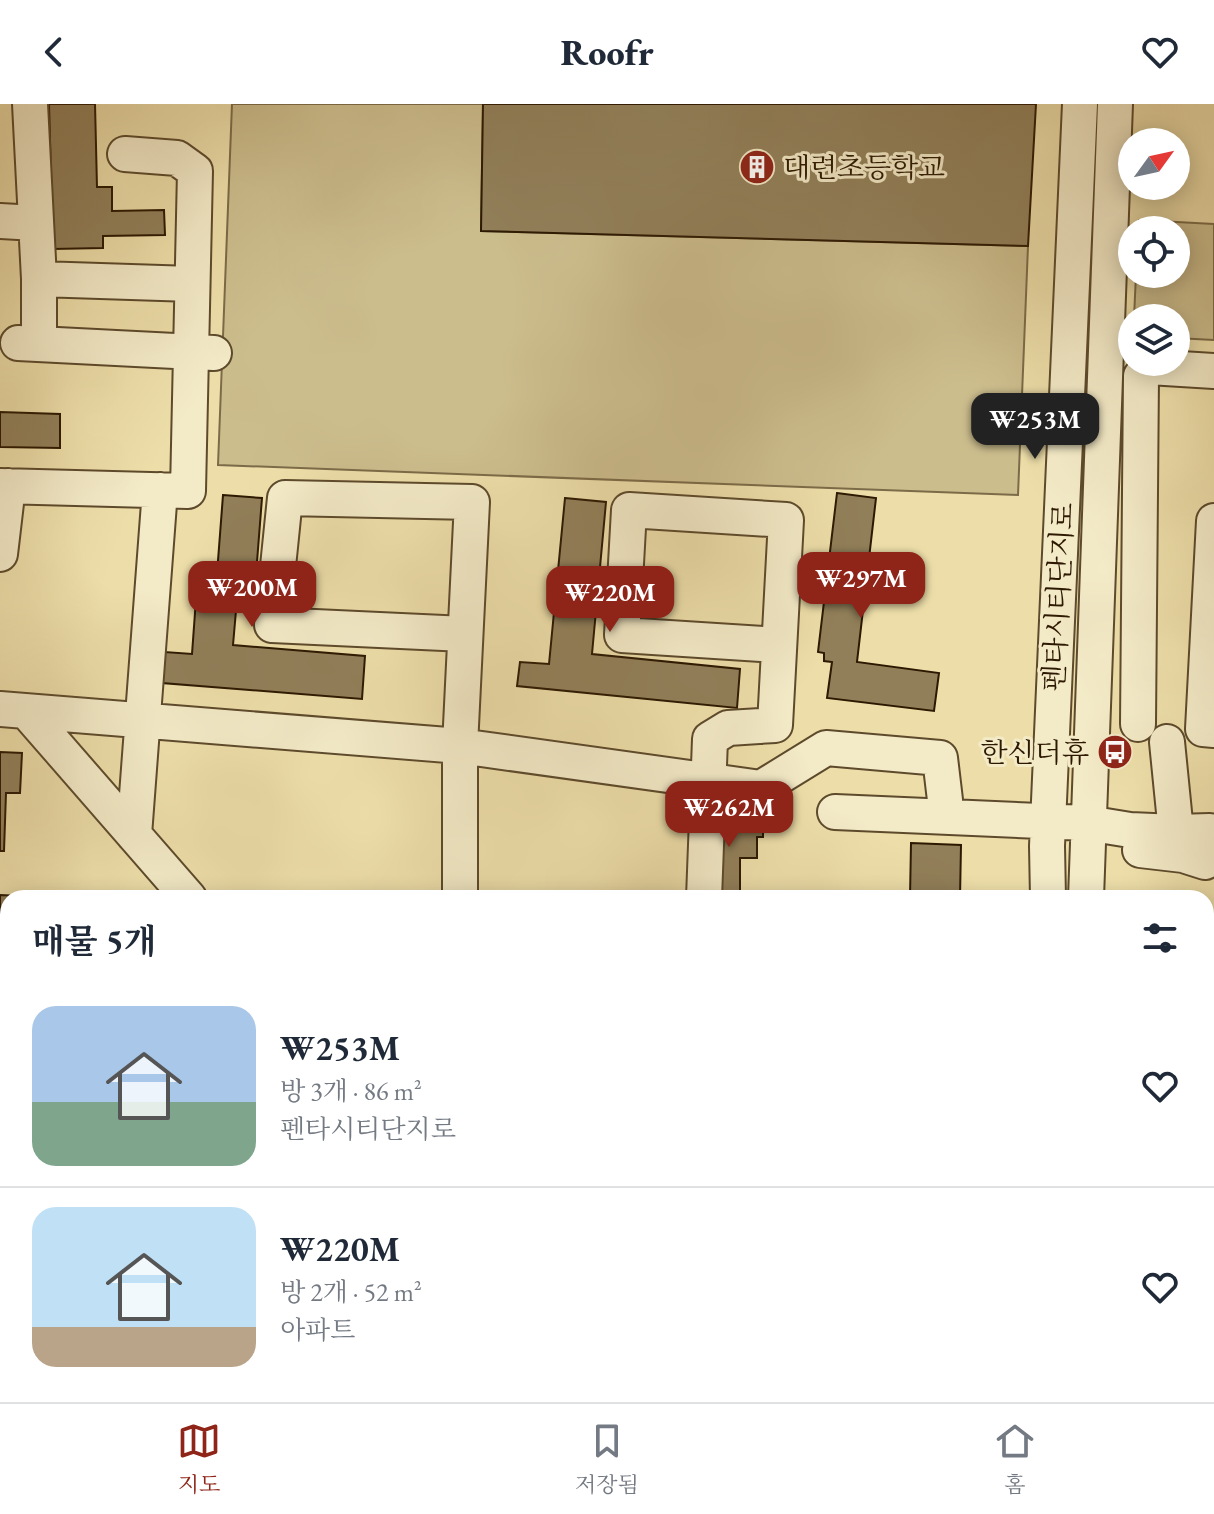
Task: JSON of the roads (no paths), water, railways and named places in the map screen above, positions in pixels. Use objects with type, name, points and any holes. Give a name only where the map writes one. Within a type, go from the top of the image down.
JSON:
[{"type":"street","points":[[30,104],[39,279],[28,344],[202,352]]},
{"type":"street","name":"펜타시티단지로","points":[[1048,890],[1080,104]]},
{"type":"street","name":"펜타시티단지로","points":[[1086,890],[1115,104]]},
{"type":"street","points":[[0,554],[4,486],[188,491],[202,352],[192,284],[195,171],[177,158],[125,154]]},
{"type":"street","points":[[0,221],[36,223]]},
{"type":"street","points":[[39,279],[192,284]]},
{"type":"street","points":[[1138,724],[1141,376],[1149,367],[1214,371]]},
{"type":"street","points":[[134,835],[160,490]]},
{"type":"street","points":[[460,890],[460,746],[472,502],[285,498],[272,625],[465,634]]},
{"type":"street","points":[[704,890],[710,739],[728,728],[775,725],[786,520],[629,510],[622,635],[778,645]]},
{"type":"street","points":[[1214,521],[1211,642],[1203,729],[1214,730]]},
{"type":"street","points":[[13,710],[460,746],[761,788],[826,748],[940,758],[950,808]]},
{"type":"street","points":[[13,710],[134,835],[182,890]]},
{"type":"street","points":[[1167,742],[1176,832]]},
{"type":"street","points":[[1048,834],[950,808],[845,816],[907,837],[1087,836],[1130,830],[1176,832],[1211,848]]},
{"type":"street","points":[[1087,836],[1144,851],[1183,855],[1211,848]]},
{"type":"place","name":"대련초등학교","points":[[757,167]]},
{"type":"place","name":"한신더휴","points":[[1115,752]]}]
